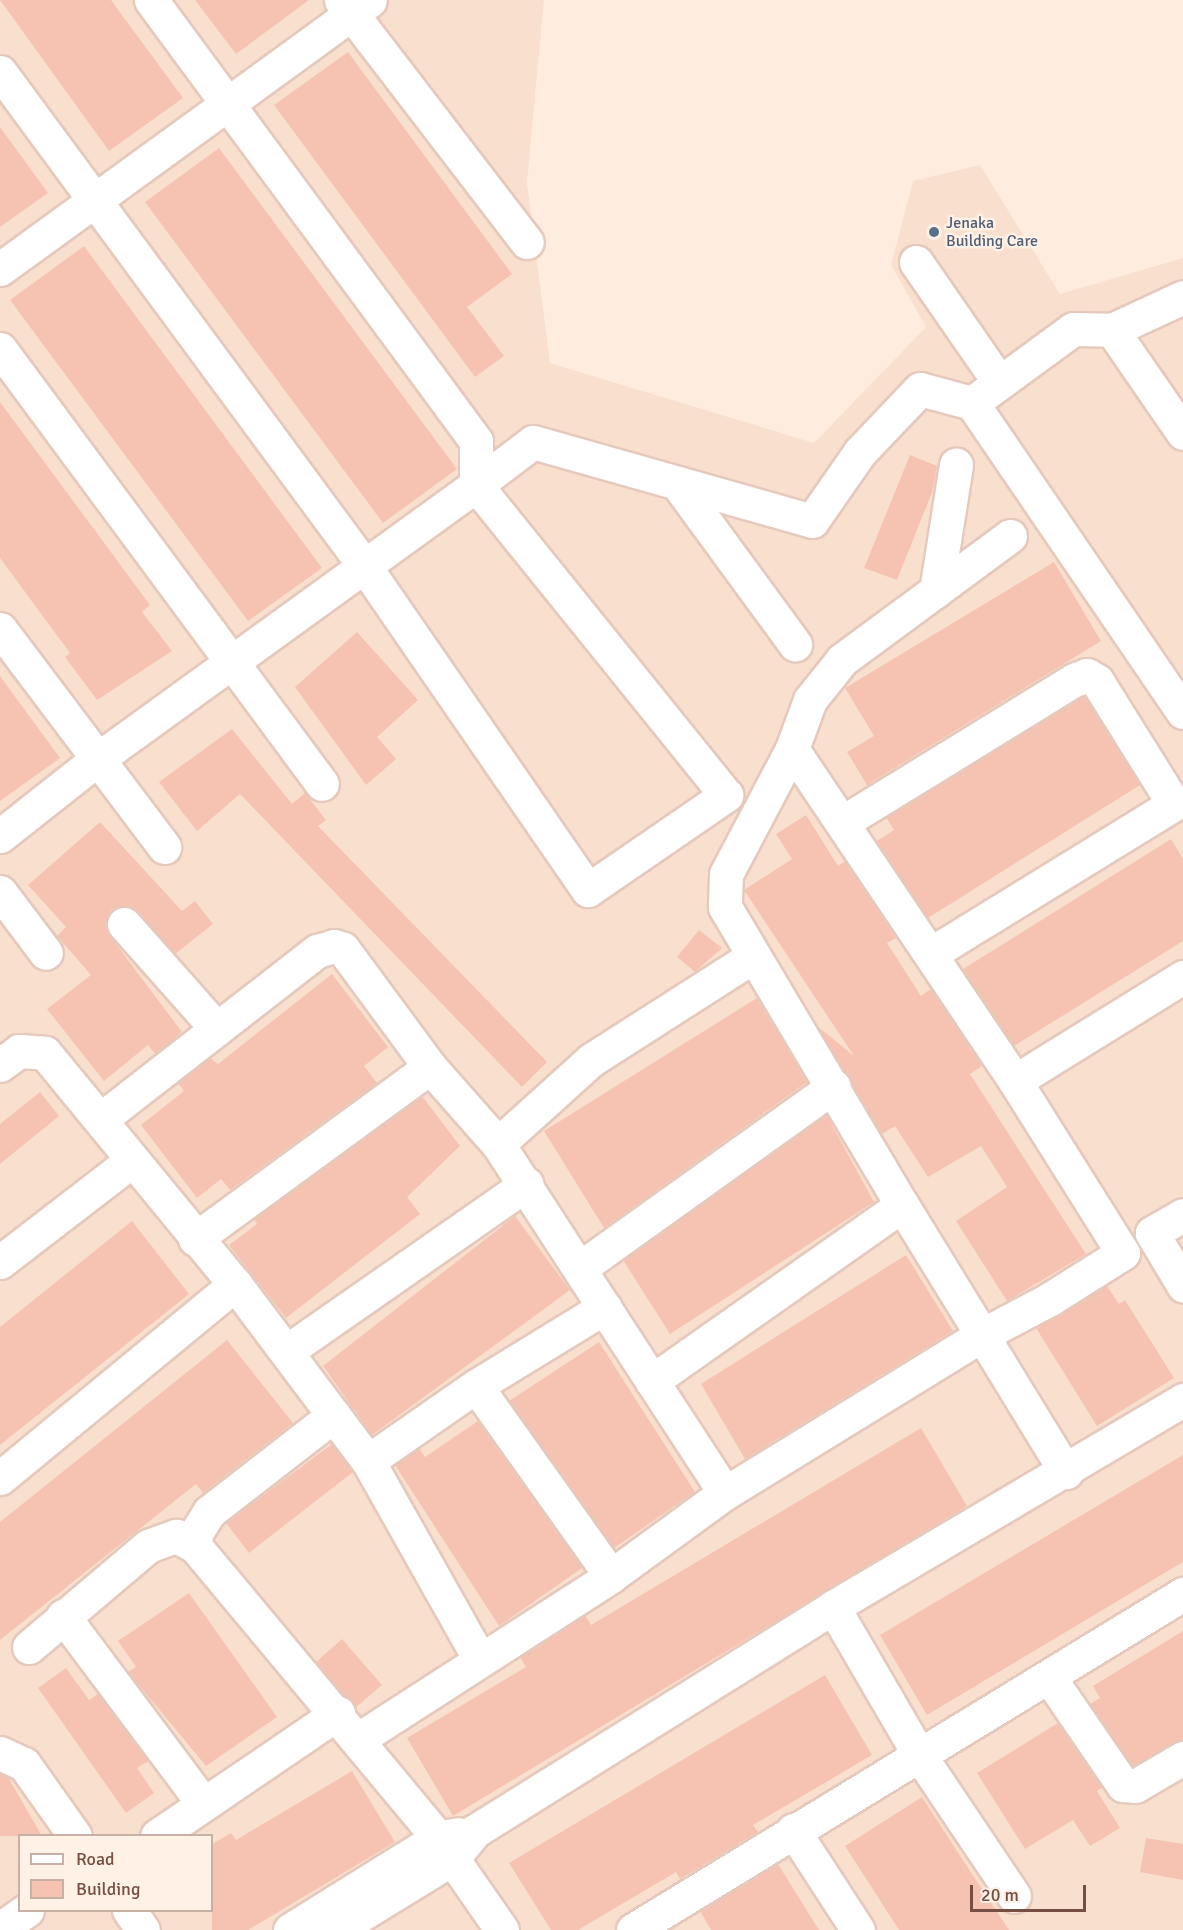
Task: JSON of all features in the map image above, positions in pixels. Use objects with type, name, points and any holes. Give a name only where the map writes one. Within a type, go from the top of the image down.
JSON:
[{"type":"street","points":[[0,72],[363,564],[588,890],[726,795],[476,485],[476,441],[151,0]]},
{"type":"street","points":[[0,269],[227,104],[354,5],[527,242]]},
{"type":"street","points":[[916,262],[999,382]]},
{"type":"street","points":[[972,402],[1073,329],[1112,330],[1183,297]]},
{"type":"street","points":[[1112,330],[1183,433]]},
{"type":"street","points":[[0,348],[322,784]]},
{"type":"street","points":[[0,836],[95,761],[232,664],[363,564],[533,442],[812,521],[860,452],[920,389],[972,402],[1183,712]]},
{"type":"street","points":[[936,591],[956,465]]},
{"type":"street","points":[[677,483],[795,644]]},
{"type":"street","points":[[1010,536],[825,678],[792,749],[726,874],[725,907],[752,957],[834,1086],[902,1205],[1066,1472]]},
{"type":"street","points":[[0,629],[95,761],[164,847]]},
{"type":"street","points":[[843,822],[1087,675],[1097,681],[1178,812],[933,952]]},
{"type":"street","points":[[792,749],[933,952],[1123,1253]]},
{"type":"street","points":[[0,892],[46,953]]},
{"type":"street","points":[[124,924],[217,1029]]},
{"type":"street","points":[[101,1119],[317,951],[334,946],[349,956],[430,1067],[498,1144],[724,1493]]},
{"type":"street","points":[[498,1144],[591,1060],[752,957]]},
{"type":"street","points":[[1015,1081],[1183,977]]},
{"type":"street","points":[[0,1065],[19,1052],[45,1053],[101,1119],[131,1161],[195,1239],[235,1284],[368,1461],[479,1658]]},
{"type":"street","points":[[195,1239],[430,1067]]},
{"type":"street","points":[[580,1268],[834,1086]]},
{"type":"street","points":[[0,1262],[131,1161]]},
{"type":"street","points":[[287,1351],[526,1185]]},
{"type":"street","points":[[652,1381],[902,1205]]},
{"type":"street","points":[[357,1740],[479,1658],[611,1576],[724,1493],[1183,1215]]},
{"type":"street","points":[[1152,1233],[1183,1285]]},
{"type":"street","points":[[0,1478],[235,1284]]},
{"type":"street","points":[[368,1461],[476,1386],[605,1307]]},
{"type":"street","points":[[476,1386],[611,1576]]},
{"type":"street","points":[[290,1930],[475,1831],[833,1607],[1066,1472],[1183,1400]]},
{"type":"street","points":[[195,1546],[195,1533],[209,1512],[334,1415]]},
{"type":"street","points":[[29,1647],[148,1546],[176,1536],[195,1546],[338,1713],[357,1740],[446,1848],[502,1930]]},
{"type":"street","points":[[654,1925],[793,1830],[1183,1594]]},
{"type":"street","points":[[833,1607],[918,1754],[1014,1896]]},
{"type":"street","points":[[63,1616],[202,1802]]},
{"type":"street","points":[[1048,1677],[1123,1785],[1135,1786],[1183,1758]]},
{"type":"street","points":[[161,1834],[202,1802],[338,1713]]},
{"type":"street","points":[[0,1753],[24,1764],[74,1834]]},
{"type":"street","points":[[793,1830],[858,1930]]},
{"type":"street","points":[[336,1930],[446,1848]]},
{"type":"street","points":[[0,1929],[26,1912]]},
{"type":"street","points":[[130,1912],[143,1930]]},
{"type":"shaded area","points":[[0,0],[544,0],[527,183],[550,363],[814,443],[926,327],[891,265],[913,181],[980,165],[1060,294],[1183,258],[1183,1930],[0,1930]]},
{"type":"building","points":[[0,0],[111,0],[183,98],[109,151]]},
{"type":"building","points":[[195,0],[309,0],[236,54]]},
{"type":"building","points":[[348,52],[512,274],[467,307],[504,356],[475,377],[274,105]]},
{"type":"building","points":[[0,127],[48,193],[0,227]]},
{"type":"building","points":[[219,148],[457,469],[383,523],[145,202]]},
{"type":"building","points":[[84,246],[322,568],[248,621],[10,300]]},
{"type":"building","points":[[0,402],[150,605],[142,612],[172,651],[97,700],[65,657],[70,653],[0,558]]},
{"type":"building","points":[[910,455],[937,466],[933,490],[897,580],[864,568]]},
{"type":"building","points":[[1054,562],[1101,641],[867,785],[847,752],[874,736],[845,688]]},
{"type":"building","points":[[357,632],[418,700],[377,737],[396,759],[366,785],[295,687]]},
{"type":"building","points":[[0,676],[60,758],[0,801]]},
{"type":"building","points":[[1084,696],[1140,785],[928,918],[877,841],[894,830],[886,817]]},
{"type":"building","points":[[232,729],[292,804],[305,793],[326,820],[318,826],[547,1062],[522,1087],[240,794],[197,831],[159,782]]},
{"type":"building","points":[[806,815],[838,866],[845,861],[896,938],[887,943],[921,996],[931,989],[982,1066],[970,1074],[1086,1254],[1007,1301],[956,1221],[1007,1187],[981,1146],[928,1177],[895,1126],[882,1134],[817,1026],[854,1056],[744,890],[792,859],[776,834]]},
{"type":"building","points":[[100,822],[182,911],[195,901],[213,924],[175,954],[138,911],[121,906],[111,910],[106,927],[110,936],[182,1032],[155,1054],[148,1045],[104,1081],[47,1009],[91,975],[57,936],[66,927],[28,885]]},
{"type":"building","points":[[1171,839],[1183,859],[1183,941],[1014,1046],[963,969]]},
{"type":"building","points":[[699,930],[722,948],[695,972],[677,957]]},
{"type":"building","points":[[332,974],[388,1047],[364,1066],[377,1083],[230,1190],[221,1179],[197,1198],[141,1125],[184,1091],[178,1083],[210,1058],[218,1064]]},
{"type":"building","points":[[757,998],[807,1082],[604,1228],[544,1131]]},
{"type":"building","points":[[40,1092],[59,1116],[0,1164],[0,1124]]},
{"type":"building","points":[[422,1096],[460,1146],[407,1197],[420,1214],[286,1318],[229,1245],[257,1224],[254,1219]]},
{"type":"building","points":[[826,1114],[874,1202],[670,1334],[623,1260]]},
{"type":"building","points":[[515,1216],[570,1290],[372,1435],[323,1366]]},
{"type":"building","points":[[132,1221],[189,1294],[0,1445],[0,1327]]},
{"type":"building","points":[[906,1255],[953,1331],[745,1459],[701,1384]]},
{"type":"building","points":[[1107,1286],[1119,1304],[1125,1300],[1174,1378],[1097,1426],[1036,1328]]},
{"type":"building","points":[[227,1340],[293,1423],[203,1493],[196,1484],[0,1640],[0,1522]]},
{"type":"building","points":[[599,1342],[695,1492],[614,1548],[509,1401]]},
{"type":"building","points":[[478,1421],[582,1568],[499,1626],[395,1465],[419,1448],[425,1457]]},
{"type":"building","points":[[921,1428],[967,1506],[453,1816],[407,1738],[526,1667],[520,1657],[585,1615],[591,1625]]},
{"type":"building","points":[[332,1444],[353,1472],[249,1553],[226,1523]]},
{"type":"building","points":[[1183,1455],[1183,1562],[927,1715],[880,1635]]},
{"type":"building","points":[[189,1593],[277,1717],[206,1766],[128,1672],[136,1667],[118,1641]]},
{"type":"building","points":[[1183,1631],[1183,1739],[1133,1766],[1090,1704],[1100,1698],[1093,1686]]},
{"type":"building","points":[[342,1639],[382,1685],[355,1708],[316,1662]]},
{"type":"building","points":[[66,1668],[89,1700],[98,1694],[148,1761],[137,1768],[154,1793],[126,1813],[38,1688]]},
{"type":"building","points":[[825,1675],[872,1755],[753,1825],[758,1832],[680,1879],[676,1872],[578,1930],[551,1930],[509,1863]]},
{"type":"building","points":[[1058,1723],[1102,1788],[1097,1791],[1120,1828],[1090,1846],[1073,1820],[1025,1849],[977,1773]]},
{"type":"building","points":[[352,1771],[395,1842],[248,1930],[212,1930],[213,1843],[231,1833],[236,1840]]},
{"type":"building","points":[[0,1774],[8,1777],[41,1834],[0,1836]]},
{"type":"building","points":[[922,1797],[1009,1930],[899,1930],[845,1846]]},
{"type":"building","points":[[1146,1838],[1183,1844],[1183,1880],[1140,1872]]},
{"type":"building","points":[[778,1864],[819,1930],[711,1930],[700,1911]]},
{"type":"place","name":"Jenaka Building Care","points":[[934,232]]}]
